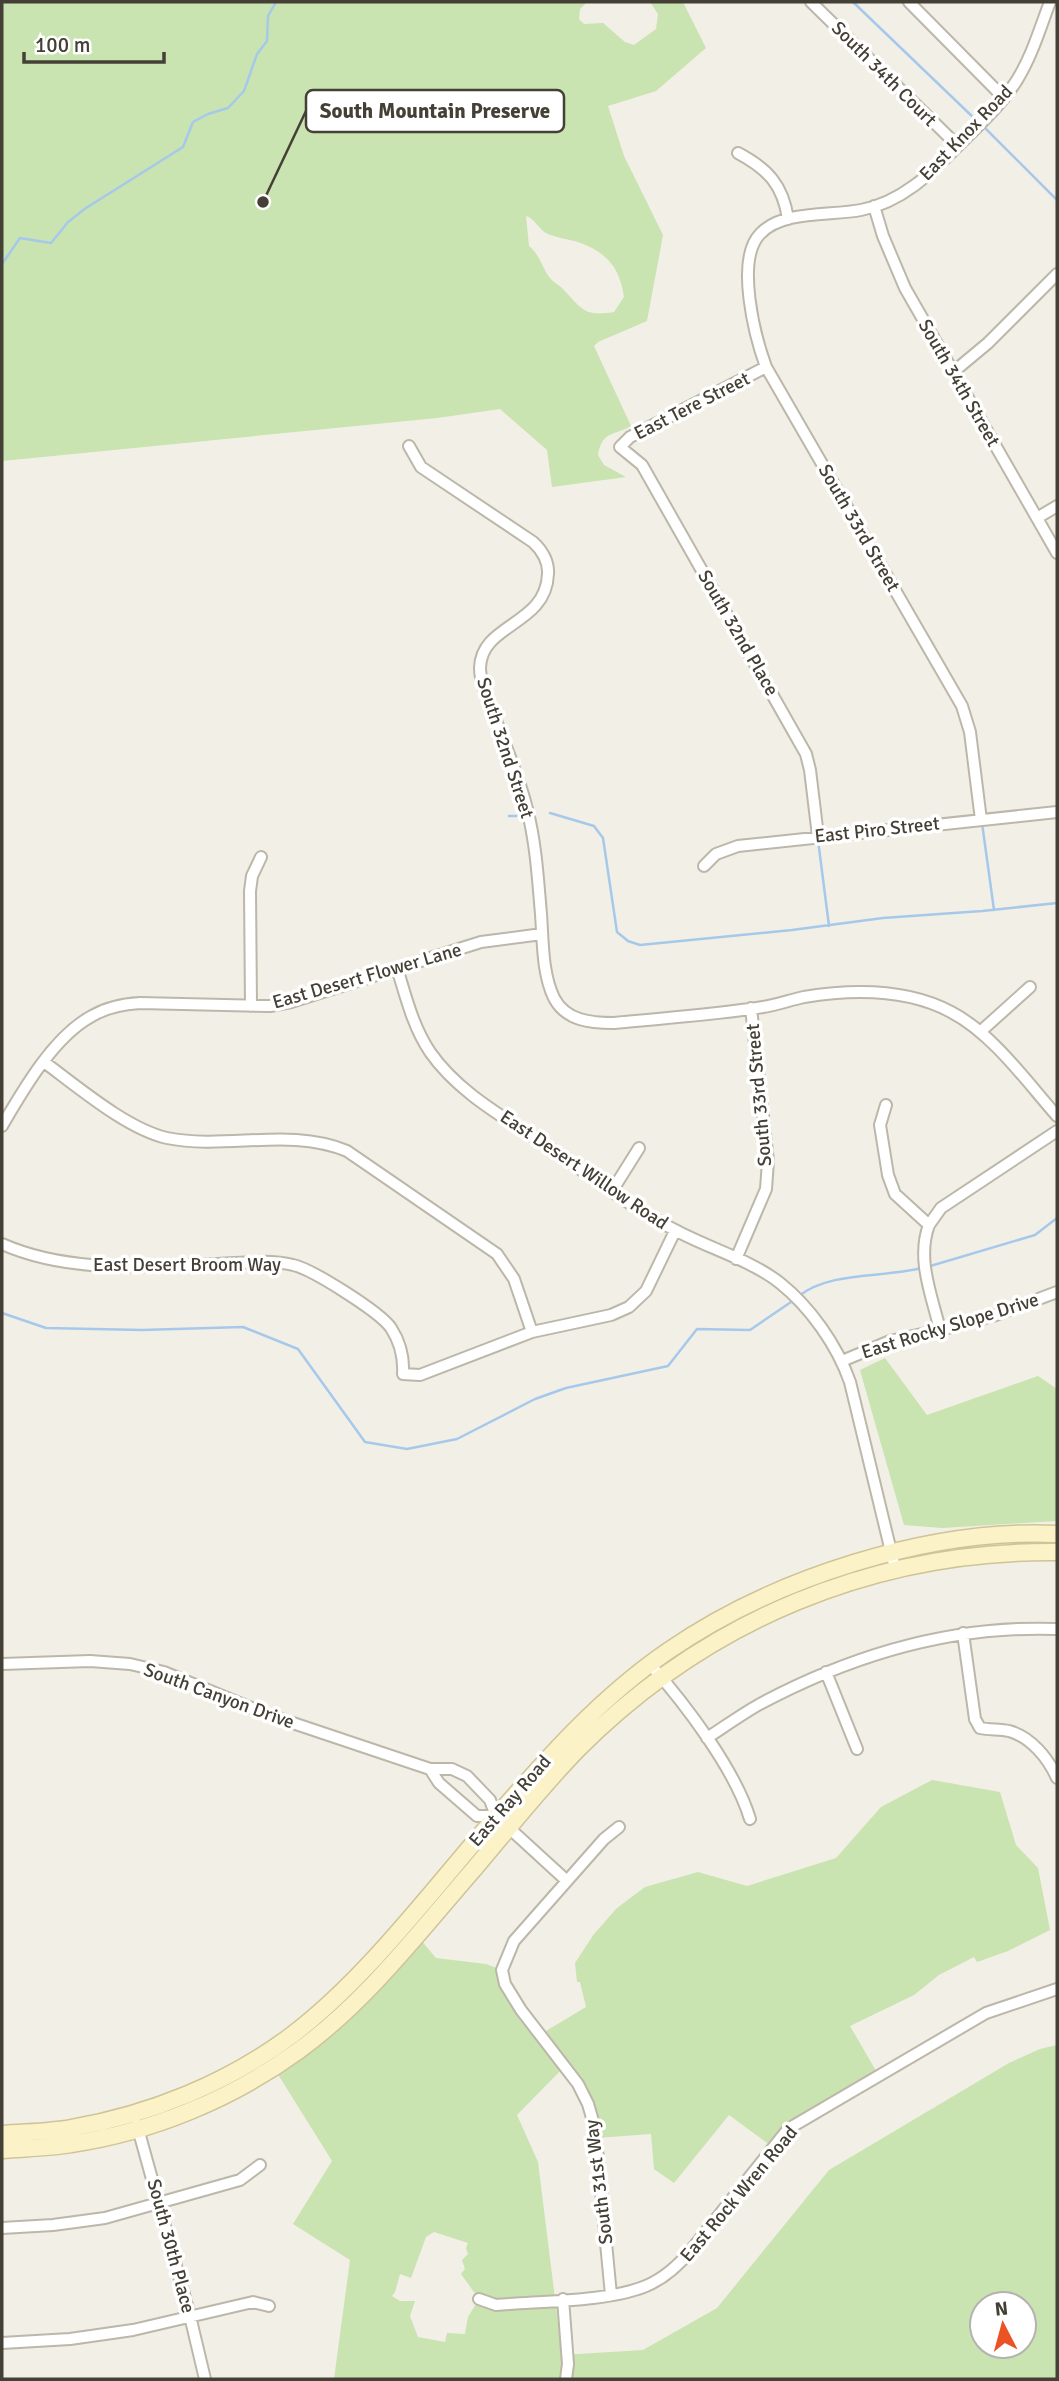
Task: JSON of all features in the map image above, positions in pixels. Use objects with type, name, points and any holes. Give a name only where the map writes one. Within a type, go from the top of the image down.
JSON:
[{"type":"main road","name":"East Ray Road","points":[[2,2150],[71,2144],[137,2122],[209,2103],[297,2052],[348,2010],[389,1966],[503,1823],[571,1732],[615,1692],[670,1649],[790,1585],[988,1536],[1057,1534]]},
{"type":"main road","name":"East Ray Road","points":[[503,1823],[627,1705],[720,1639],[766,1614],[893,1561],[920,1563],[992,1555],[1057,1552]]},
{"type":"main road","name":"East Ray Road","points":[[2,2134],[137,2122]]},
{"type":"street","name":"South 34th Court","points":[[811,2],[958,146]]},
{"type":"street","points":[[909,2],[1004,98]]},
{"type":"street","name":"East Knox Road","points":[[757,236],[777,221],[863,210],[889,201],[921,182],[1004,98],[1028,61],[1050,2]]},
{"type":"street","points":[[738,153],[757,163],[771,177],[786,202],[788,219]]},
{"type":"street","name":"South 34th Street","points":[[874,206],[883,236],[905,288],[1057,553]]},
{"type":"street","name":"South 33rd Street","points":[[757,236],[751,248],[747,268],[758,346],[766,367],[962,706],[970,732],[981,820]]},
{"type":"street","points":[[952,373],[988,343],[1057,274]]},
{"type":"street","name":"East Tere Street","points":[[620,447],[630,437],[766,367]]},
{"type":"street","name":"South 32nd Street","points":[[409,446],[421,467],[541,549],[549,572],[543,598],[531,611],[495,637],[483,653],[480,668],[527,807],[549,983],[555,1000],[566,1013],[592,1024],[751,1008]]},
{"type":"street","name":"South 32nd Place","points":[[620,447],[642,466],[802,744],[810,770],[818,836]]},
{"type":"street","points":[[1037,518],[1057,506]]},
{"type":"street","name":"East Piro Street","points":[[704,866],[725,849],[818,836],[1057,812]]},
{"type":"street","points":[[251,1006],[250,891],[252,876],[261,857]]},
{"type":"street","name":"East Desert Flower Lane","points":[[2,1126],[21,1093],[64,1037],[90,1017],[122,1004],[270,1006],[291,1002],[481,942],[542,934]]},
{"type":"street","name":"East Desert Willow Road","points":[[397,968],[418,1033],[431,1054],[456,1082],[612,1191],[675,1230],[779,1283],[809,1314],[842,1361]]},
{"type":"street","points":[[980,1032],[1030,987]]},
{"type":"street","points":[[751,1008],[804,997],[858,991],[897,994],[927,1001],[953,1012],[980,1032],[1057,1116]]},
{"type":"street","name":"South 33rd Street","points":[[736,1259],[766,1189],[768,1161],[751,1008]]},
{"type":"street","points":[[44,1062],[138,1127],[164,1137],[187,1141],[308,1139],[347,1151],[497,1254],[514,1279],[533,1332],[611,1315],[629,1307],[646,1291],[675,1230]]},
{"type":"street","points":[[886,1105],[880,1125],[888,1175],[895,1194],[929,1225]]},
{"type":"street","points":[[940,1330],[924,1259],[924,1238],[929,1225],[941,1208],[950,1201],[1057,1130]]},
{"type":"street","points":[[612,1191],[639,1148]]},
{"type":"street","name":"East Desert Broom Way","points":[[2,1244],[50,1260],[82,1265],[259,1262],[292,1265],[315,1274],[391,1327],[404,1358],[402,1374],[420,1376],[533,1332]]},
{"type":"street","name":"East Rocky Slope Drive","points":[[842,1361],[890,1340],[996,1315],[1057,1292]]},
{"type":"street","points":[[842,1361],[850,1382],[893,1561]]},
{"type":"street","points":[[707,1738],[758,1705],[826,1672],[901,1647],[962,1633],[1057,1629]]},
{"type":"street","points":[[962,1633],[975,1718],[981,1728],[1009,1731],[1028,1741],[1054,1762],[1057,1778]]},
{"type":"street","name":"South Canyon Drive","points":[[2,1664],[90,1661],[131,1664],[164,1672],[266,1714],[430,1769],[452,1769],[467,1776],[490,1800],[503,1823]]},
{"type":"street","points":[[650,1664],[707,1738],[735,1784],[750,1819]]},
{"type":"street","points":[[826,1672],[857,1749]]},
{"type":"street","name":"South Canyon Drive","points":[[430,1769],[439,1783],[477,1816],[503,1823]]},
{"type":"street","points":[[459,1800],[473,1783]]},
{"type":"street","points":[[503,1823],[567,1881],[604,1839],[619,1827]]},
{"type":"street","name":"South 31st Way","points":[[567,1881],[514,1941],[502,1970],[505,1983],[521,2010],[571,2075],[588,2104],[595,2128],[611,2295]]},
{"type":"street","name":"East Rock Wren Road","points":[[479,2298],[496,2305],[611,2295],[645,2286],[678,2266],[788,2129],[986,2013],[1057,1989]]},
{"type":"street","name":"South 30th Place","points":[[137,2122],[205,2379]]},
{"type":"street","points":[[2,2228],[105,2218],[240,2180],[260,2165]]},
{"type":"street","points":[[563,2299],[568,2364],[566,2379]]},
{"type":"street","points":[[2,2343],[70,2339],[133,2330],[253,2302],[269,2306]]},
{"type":"green space","points":[[2,2],[587,2],[580,9],[579,19],[584,24],[603,23],[625,42],[634,45],[656,29],[658,14],[650,2],[683,2],[706,48],[656,91],[608,106],[624,156],[663,235],[647,321],[594,346],[631,426],[605,438],[598,455],[604,465],[626,477],[552,487],[547,450],[500,409],[437,418],[2,461]],"holes":[[[526,216],[546,233],[588,246],[610,262],[619,278],[624,297],[614,312],[596,313],[584,310],[552,280],[529,246]]]},
{"type":"green space","points":[[885,1358],[927,1415],[1038,1376],[1057,1389],[1057,1521],[942,1528],[904,1525],[860,1370]]},
{"type":"green space","points":[[932,1780],[1000,1792],[1016,1845],[1038,1868],[1050,1930],[1008,1951],[977,1962],[974,1957],[939,1975],[914,1995],[850,2026],[879,2076],[810,2115],[774,2148],[729,2115],[674,2183],[654,2169],[651,2134],[596,2138],[595,2128],[565,2066],[517,2115],[538,2162],[562,2355],[643,2350],[717,2308],[829,2170],[1009,2063],[1040,2049],[1057,2045],[1057,2379],[334,2379],[350,2260],[293,2224],[332,2161],[269,2060],[327,2017],[420,1939],[436,1958],[486,1964],[502,1970],[541,2034],[586,2007],[580,1982],[577,1982],[575,1963],[594,1934],[617,1908],[645,1887],[698,1872],[747,1886],[836,1858],[881,1807]],"holes":[[[434,2232],[468,2243],[468,2254],[462,2260],[465,2269],[461,2274],[479,2299],[468,2317],[465,2334],[447,2333],[445,2342],[418,2337],[410,2316],[415,2301],[400,2301],[392,2296],[400,2274],[411,2278],[426,2237]]]},
{"type":"waterway","points":[[2,264],[20,238],[51,243],[68,222],[86,208],[183,147],[193,122],[228,108],[244,91],[257,54],[267,41],[268,16],[276,2]]},
{"type":"waterway","points":[[853,2],[977,121]]},
{"type":"waterway","points":[[982,125],[1057,200]]},
{"type":"waterway","points":[[550,813],[594,826],[603,838],[617,932],[628,941],[640,945],[883,918],[1057,903]]},
{"type":"waterway","points":[[509,816],[517,816]]},
{"type":"waterway","points":[[982,823],[994,910]]},
{"type":"waterway","points":[[818,840],[829,926]]},
{"type":"waterway","points":[[927,1267],[1035,1235],[1057,1218]]},
{"type":"waterway","points":[[799,1296],[826,1282],[921,1268]]},
{"type":"waterway","points":[[2,1313],[46,1328],[142,1330],[243,1327],[298,1349],[365,1442],[407,1449],[457,1439],[535,1399],[566,1388],[668,1366],[697,1329],[750,1330],[794,1300]]},
{"type":"place","name":"South Mountain Preserve","points":[[263,202]]}]
